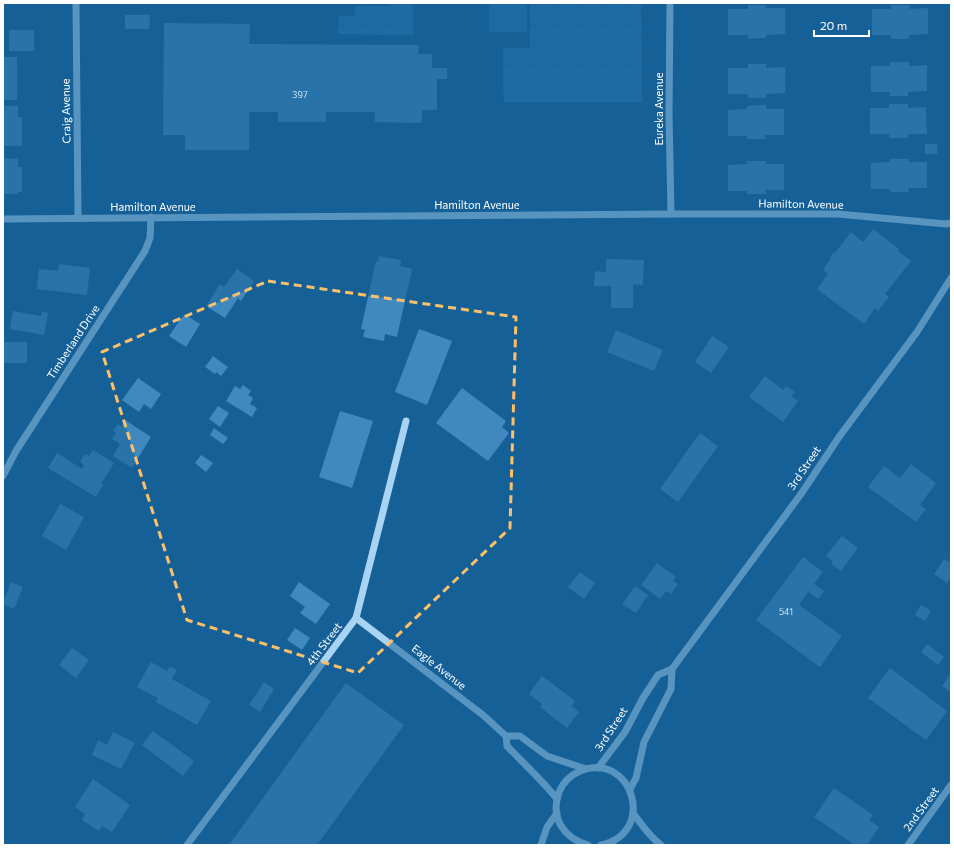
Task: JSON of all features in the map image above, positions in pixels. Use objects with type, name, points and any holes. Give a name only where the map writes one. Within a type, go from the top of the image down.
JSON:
[{"type":"street","name":"Craig Avenue","points":[[76,3],[78,218]]},
{"type":"street","name":"Eureka Avenue","points":[[670,3],[669,114],[671,214]]},
{"type":"street","name":"Hamilton Avenue","points":[[3,219],[838,214],[946,224],[951,223]]},
{"type":"street","name":"Timberland Drive","points":[[3,476],[16,451],[145,251],[150,238],[151,218]]},
{"type":"street","name":"3rd Street","points":[[598,768],[625,732],[643,698],[658,675],[672,669],[801,494],[843,432],[917,332],[951,278]]},
{"type":"street","name":"4th Street","points":[[187,845],[356,618],[406,421]]},
{"type":"street","name":"Eagle Avenue","points":[[356,618],[483,715],[506,736],[507,746],[557,799]]},
{"type":"street","points":[[630,789],[636,778],[644,742],[672,689],[672,669]]},
{"type":"street","points":[[506,736],[520,736],[548,756],[586,769]]},
{"type":"street","points":[[588,845],[580,843],[564,831],[559,822],[557,813],[557,799],[560,789],[567,780],[576,773],[586,769],[598,768],[611,771],[622,779],[630,789],[633,801],[631,823],[625,832],[607,845]]},
{"type":"street","name":"2nd Street","points":[[908,845],[951,785]]},
{"type":"street","points":[[541,845],[548,826],[557,813]]},
{"type":"street","points":[[633,813],[644,829],[661,845]]},
{"type":"highlighted area","points":[[268,281],[516,317],[510,528],[358,673],[187,620],[102,352]]},
{"type":"green space","points":[[388,3],[413,3],[413,35],[338,34],[339,16],[355,16],[355,6],[388,6]]},
{"type":"green space","points":[[489,3],[527,3],[527,32],[489,32]]},
{"type":"green space","points":[[530,3],[641,3],[642,102],[504,102],[503,48],[530,48]]},
{"type":"building","points":[[748,5],[766,5],[766,8],[785,8],[785,34],[766,35],[766,38],[748,39],[748,35],[728,35],[728,9],[748,9]]},
{"type":"building","points":[[891,5],[910,5],[910,9],[928,8],[928,34],[909,35],[909,39],[891,39],[891,35],[872,35],[872,9],[891,9]]},
{"type":"building","points":[[125,15],[150,15],[149,29],[125,29]]},
{"type":"building","points":[[164,23],[250,24],[249,44],[419,45],[418,54],[432,54],[432,68],[447,68],[447,79],[437,79],[437,110],[422,110],[422,123],[375,122],[375,112],[326,112],[326,122],[278,122],[278,112],[249,112],[249,150],[185,150],[185,135],[163,135]]},
{"type":"building","points":[[9,30],[34,30],[34,51],[9,51]]},
{"type":"building","points":[[3,57],[17,57],[17,100],[3,100]]},
{"type":"building","points":[[890,62],[909,62],[909,66],[927,65],[927,91],[908,92],[908,96],[890,96],[890,92],[871,92],[871,66],[890,66]]},
{"type":"building","points":[[748,64],[766,64],[766,68],[785,67],[785,93],[766,94],[766,98],[748,98],[748,94],[728,94],[728,68],[748,68]]},
{"type":"building","points":[[889,104],[908,104],[908,108],[926,107],[927,134],[908,134],[908,138],[889,138],[889,134],[870,134],[870,108],[889,108]]},
{"type":"building","points":[[766,105],[766,109],[784,109],[784,135],[765,135],[766,139],[747,139],[747,136],[728,136],[728,110],[747,109],[747,106]]},
{"type":"building","points":[[3,106],[18,106],[18,117],[22,117],[22,146],[3,146]]},
{"type":"building","points":[[925,144],[937,144],[937,154],[925,154]]},
{"type":"building","points":[[3,158],[18,159],[18,167],[22,167],[22,192],[18,192],[18,194],[3,194]]},
{"type":"building","points":[[890,159],[909,159],[909,162],[927,162],[927,188],[908,188],[909,192],[890,192],[890,189],[871,189],[871,163],[890,162]]},
{"type":"building","points":[[747,161],[766,161],[766,164],[784,164],[784,190],[765,190],[766,194],[747,194],[747,191],[728,191],[728,165],[747,164]]},
{"type":"building","points":[[873,229],[899,249],[898,251],[911,261],[885,294],[889,297],[878,311],[875,308],[864,324],[817,289],[828,274],[823,270],[831,258],[830,257],[834,252],[835,253],[851,232],[863,242]]},
{"type":"building","points":[[379,256],[401,260],[400,266],[412,269],[397,337],[385,334],[384,341],[363,337],[365,330],[361,329],[376,261],[378,262]]},
{"type":"building","points":[[606,259],[644,260],[643,285],[633,284],[633,308],[611,308],[611,286],[594,286],[595,271],[606,272]]},
{"type":"building","points":[[59,264],[90,268],[87,295],[37,289],[39,269],[58,271]]},
{"type":"building","points":[[237,269],[254,281],[241,301],[238,298],[225,318],[206,306],[220,284],[224,287]]},
{"type":"building","points":[[13,311],[41,316],[42,311],[48,313],[44,335],[10,329]]},
{"type":"building","points":[[184,314],[200,324],[186,347],[169,336]]},
{"type":"building","points":[[419,329],[452,341],[427,405],[395,392]]},
{"type":"building","points":[[616,330],[663,350],[654,371],[607,352]]},
{"type":"building","points":[[712,336],[729,347],[711,373],[695,362]]},
{"type":"building","points":[[4,342],[27,342],[27,363],[4,363]]},
{"type":"building","points":[[213,356],[228,367],[221,376],[205,367]]},
{"type":"building","points":[[765,376],[783,390],[786,386],[795,392],[791,396],[798,401],[783,422],[749,397]]},
{"type":"building","points":[[138,378],[161,394],[151,409],[144,404],[139,412],[122,400]]},
{"type":"building","points":[[243,385],[251,391],[248,395],[253,398],[250,404],[257,408],[252,417],[226,401],[235,386],[240,389]]},
{"type":"building","points":[[462,388],[506,421],[502,427],[509,433],[488,461],[436,423]]},
{"type":"building","points":[[218,406],[229,413],[220,427],[209,419]]},
{"type":"building","points":[[340,411],[373,421],[352,488],[319,477]]},
{"type":"building","points":[[125,420],[151,437],[132,468],[113,456],[120,444],[112,439],[116,433],[113,431],[118,424],[121,426]]},
{"type":"building","points":[[214,428],[228,438],[223,444],[210,435]]},
{"type":"building","points":[[700,433],[718,446],[678,502],[660,489]]},
{"type":"building","points":[[93,450],[114,463],[101,484],[103,485],[96,497],[48,468],[57,453],[82,469],[84,465],[80,462],[85,454],[89,456]]},
{"type":"building","points":[[201,455],[213,463],[206,472],[195,463]]},
{"type":"building","points":[[911,464],[936,483],[920,505],[926,509],[916,522],[868,487],[884,466],[900,478]]},
{"type":"building","points":[[60,504],[84,517],[66,550],[42,536]]},
{"type":"building","points":[[842,536],[858,548],[841,571],[831,564],[833,561],[826,556]]},
{"type":"building","points":[[803,557],[823,572],[814,584],[824,591],[818,599],[808,592],[799,605],[842,636],[820,667],[756,620]]},
{"type":"building","points":[[944,559],[951,563],[951,576],[947,583],[934,574]]},
{"type":"building","points":[[657,563],[676,577],[673,581],[678,584],[671,594],[666,591],[660,599],[641,585]]},
{"type":"building","points":[[580,572],[595,583],[584,599],[568,587]]},
{"type":"building","points":[[11,582],[23,587],[14,609],[3,604]]},
{"type":"building","points":[[299,582],[330,604],[316,624],[300,613],[305,607],[290,596]]},
{"type":"building","points":[[635,586],[648,595],[636,613],[622,604]]},
{"type":"building","points":[[921,605],[931,611],[925,621],[915,615]]},
{"type":"building","points":[[295,628],[310,638],[302,650],[287,640]]},
{"type":"building","points":[[927,644],[944,657],[938,665],[921,652]]},
{"type":"building","points":[[72,648],[89,660],[76,678],[59,665]]},
{"type":"building","points":[[151,662],[167,671],[170,666],[177,670],[172,679],[211,701],[197,725],[156,702],[158,698],[137,687]]},
{"type":"building","points":[[890,668],[947,711],[926,740],[868,698]]},
{"type":"building","points":[[950,674],[951,675],[951,692],[942,686]]},
{"type":"building","points":[[542,676],[575,701],[572,706],[579,712],[567,728],[540,707],[542,704],[529,694]]},
{"type":"building","points":[[264,682],[274,689],[260,712],[249,705]]},
{"type":"building","points":[[346,683],[404,725],[317,845],[229,845]]},
{"type":"building","points":[[153,731],[194,761],[183,776],[142,745]]},
{"type":"building","points":[[113,732],[135,743],[121,769],[92,755],[98,740],[107,745]]},
{"type":"building","points":[[93,779],[130,805],[112,832],[102,826],[99,831],[82,820],[85,814],[75,807]]},
{"type":"building","points":[[834,788],[873,815],[869,820],[879,827],[867,845],[855,845],[814,817]]}]
